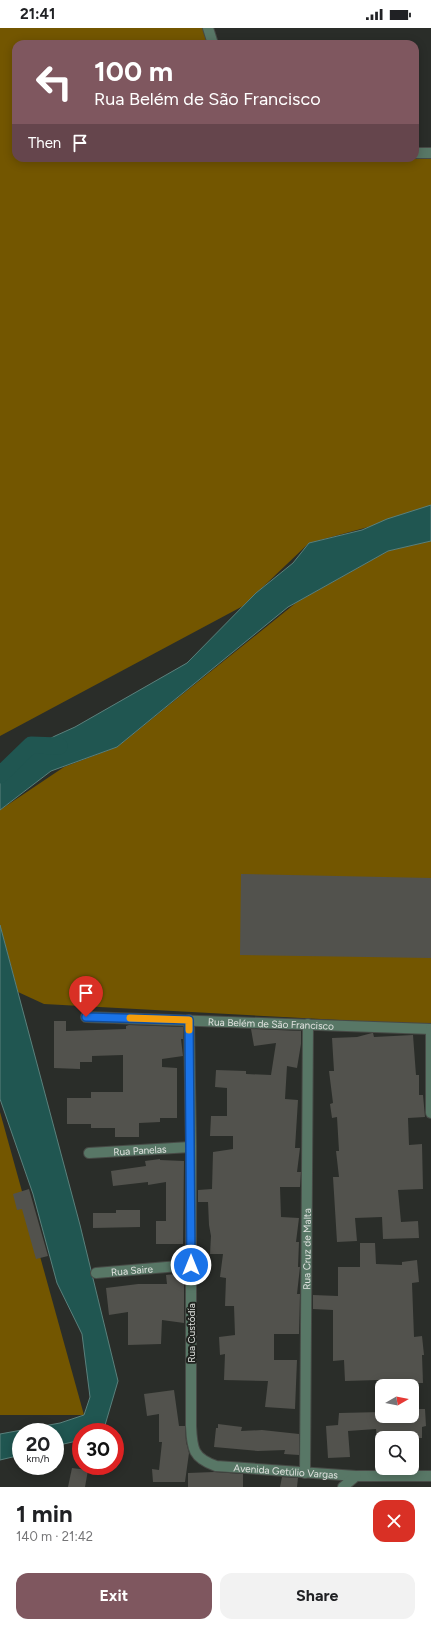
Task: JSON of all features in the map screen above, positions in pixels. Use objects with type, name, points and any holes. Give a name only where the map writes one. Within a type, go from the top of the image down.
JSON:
[{"type":"street","points":[[208,28],[212,40]]},
{"type":"street","points":[[419,153],[431,153]]},
{"type":"street","name":"Rua Belém de São Francisco","points":[[86,1017],[431,1029]]},
{"type":"street","name":"Rua Custódia","points":[[189,1020],[192,1445],[200,1460],[216,1466]]},
{"type":"street","name":"Rua Cruz de Malta","points":[[305,1473],[308,1024]]},
{"type":"street","points":[[431,1029],[431,1113]]},
{"type":"street","name":"Rua Panelas","points":[[89,1153],[191,1148]]},
{"type":"street","name":"Rua Saire","points":[[96,1273],[191,1265]]},
{"type":"street","name":"Avenida Getúlio Vargas","points":[[216,1466],[356,1476],[431,1476]]},
{"type":"street","name":"Avenida Getúlio Vargas","points":[[343,1487],[356,1476]]},
{"type":"shaded area","points":[[0,28],[204,28],[208,40],[12,40],[12,162],[419,162],[419,157],[431,155],[431,510],[309,543],[243,606],[0,736]]},
{"type":"shaded area","points":[[431,541],[431,1025],[44,1004],[18,992],[0,925],[0,810],[64,767],[117,747],[297,602],[388,551]]},
{"type":"shaded area","points":[[0,1112],[84,1415],[0,1415]]},
{"type":"water","points":[[431,505],[431,541],[388,551],[288,607],[117,747],[51,771],[0,810],[0,765],[75,727],[187,663],[256,593],[293,563],[309,543],[362,530],[387,519]]},
{"type":"water","points":[[0,925],[80,1225],[118,1381],[106,1423],[72,1423],[72,1442],[64,1444],[64,1423],[60,1423],[84,1415],[90,1397],[82,1334],[57,1283],[33,1194],[0,1099]]},
{"type":"water","points":[[12,1432],[12,1457],[0,1460],[0,1434]]},
{"type":"building","points":[[241,874],[431,878],[431,958],[240,955]]},
{"type":"building","points":[[54,1021],[66,1021],[66,1031],[126,1029],[126,1026],[129,1025],[183,1027],[183,1039],[181,1039],[183,1056],[162,1059],[162,1067],[177,1068],[177,1118],[160,1118],[160,1122],[139,1123],[139,1137],[115,1137],[115,1128],[91,1128],[91,1124],[67,1124],[67,1098],[91,1098],[91,1092],[123,1092],[123,1055],[92,1056],[92,1062],[80,1062],[80,1069],[54,1068]]},
{"type":"building","points":[[251,1029],[301,1031],[301,1044],[297,1068],[287,1066],[285,1099],[298,1100],[295,1148],[300,1148],[297,1172],[301,1172],[300,1187],[280,1187],[281,1217],[299,1218],[296,1242],[299,1242],[298,1267],[300,1267],[297,1294],[300,1294],[299,1334],[274,1334],[274,1360],[297,1360],[295,1409],[265,1407],[268,1381],[224,1380],[225,1354],[220,1355],[219,1337],[235,1335],[234,1306],[225,1306],[226,1278],[220,1277],[223,1254],[210,1254],[211,1236],[208,1202],[198,1202],[198,1190],[212,1189],[213,1152],[233,1149],[233,1136],[210,1136],[211,1116],[227,1116],[227,1088],[215,1087],[216,1070],[246,1071],[246,1074],[271,1075],[276,1043],[254,1046]]},
{"type":"building","points":[[373,1033],[374,1037],[413,1035],[416,1075],[419,1075],[419,1095],[423,1095],[425,1117],[408,1118],[409,1145],[422,1144],[423,1189],[398,1190],[401,1222],[418,1221],[419,1238],[383,1239],[382,1217],[355,1218],[357,1241],[337,1242],[333,1177],[339,1177],[336,1151],[339,1151],[337,1117],[332,1118],[330,1104],[333,1103],[329,1071],[334,1071],[332,1038],[357,1037]]},
{"type":"building","points":[[160,1159],[184,1161],[183,1244],[156,1244],[156,1221],[166,1221],[166,1182],[148,1185],[148,1182],[113,1186],[111,1171],[146,1166],[145,1161]]},
{"type":"building","points":[[29,1189],[48,1256],[36,1259],[22,1209],[17,1210],[13,1194]]},
{"type":"building","points":[[116,1210],[140,1210],[140,1227],[93,1228],[93,1213],[116,1213]]},
{"type":"building","points":[[360,1243],[375,1243],[376,1264],[402,1265],[402,1262],[417,1260],[419,1282],[412,1283],[414,1337],[422,1336],[424,1355],[422,1355],[423,1383],[419,1383],[419,1379],[345,1381],[344,1360],[333,1361],[333,1310],[313,1309],[313,1295],[338,1296],[338,1267],[360,1267]]},
{"type":"building","points":[[184,1273],[184,1323],[162,1320],[161,1344],[128,1345],[128,1312],[109,1315],[106,1288],[138,1284],[167,1284],[166,1275]]},
{"type":"building","points":[[174,1390],[179,1426],[185,1426],[186,1442],[189,1453],[185,1482],[153,1482],[152,1469],[159,1470],[162,1442],[159,1442],[159,1414],[147,1416],[144,1394]]},
{"type":"building","points":[[419,1409],[425,1409],[426,1426],[422,1427],[422,1438],[419,1438],[419,1431],[376,1431],[376,1429],[348,1431],[350,1457],[328,1458],[326,1426],[338,1425],[339,1413],[375,1412],[375,1423],[419,1423]]},
{"type":"building","points":[[218,1424],[242,1427],[241,1431],[262,1430],[299,1434],[299,1455],[284,1454],[285,1450],[258,1451],[214,1447],[216,1428],[218,1428]]},
{"type":"building","points":[[72,1468],[72,1475],[87,1475],[85,1487],[68,1487]]},
{"type":"building","points":[[214,1472],[243,1474],[243,1487],[188,1487],[188,1473]]},
{"type":"building","points":[[282,1477],[298,1478],[297,1487],[280,1487]]},
{"type":"waterway","points":[[0,775],[31,745],[59,746]]},
{"type":"slow traffic","points":[[130,1018],[189,1020],[189,1030]]},
{"type":"route","points":[[86,1017],[189,1020],[191,1265]]}]
